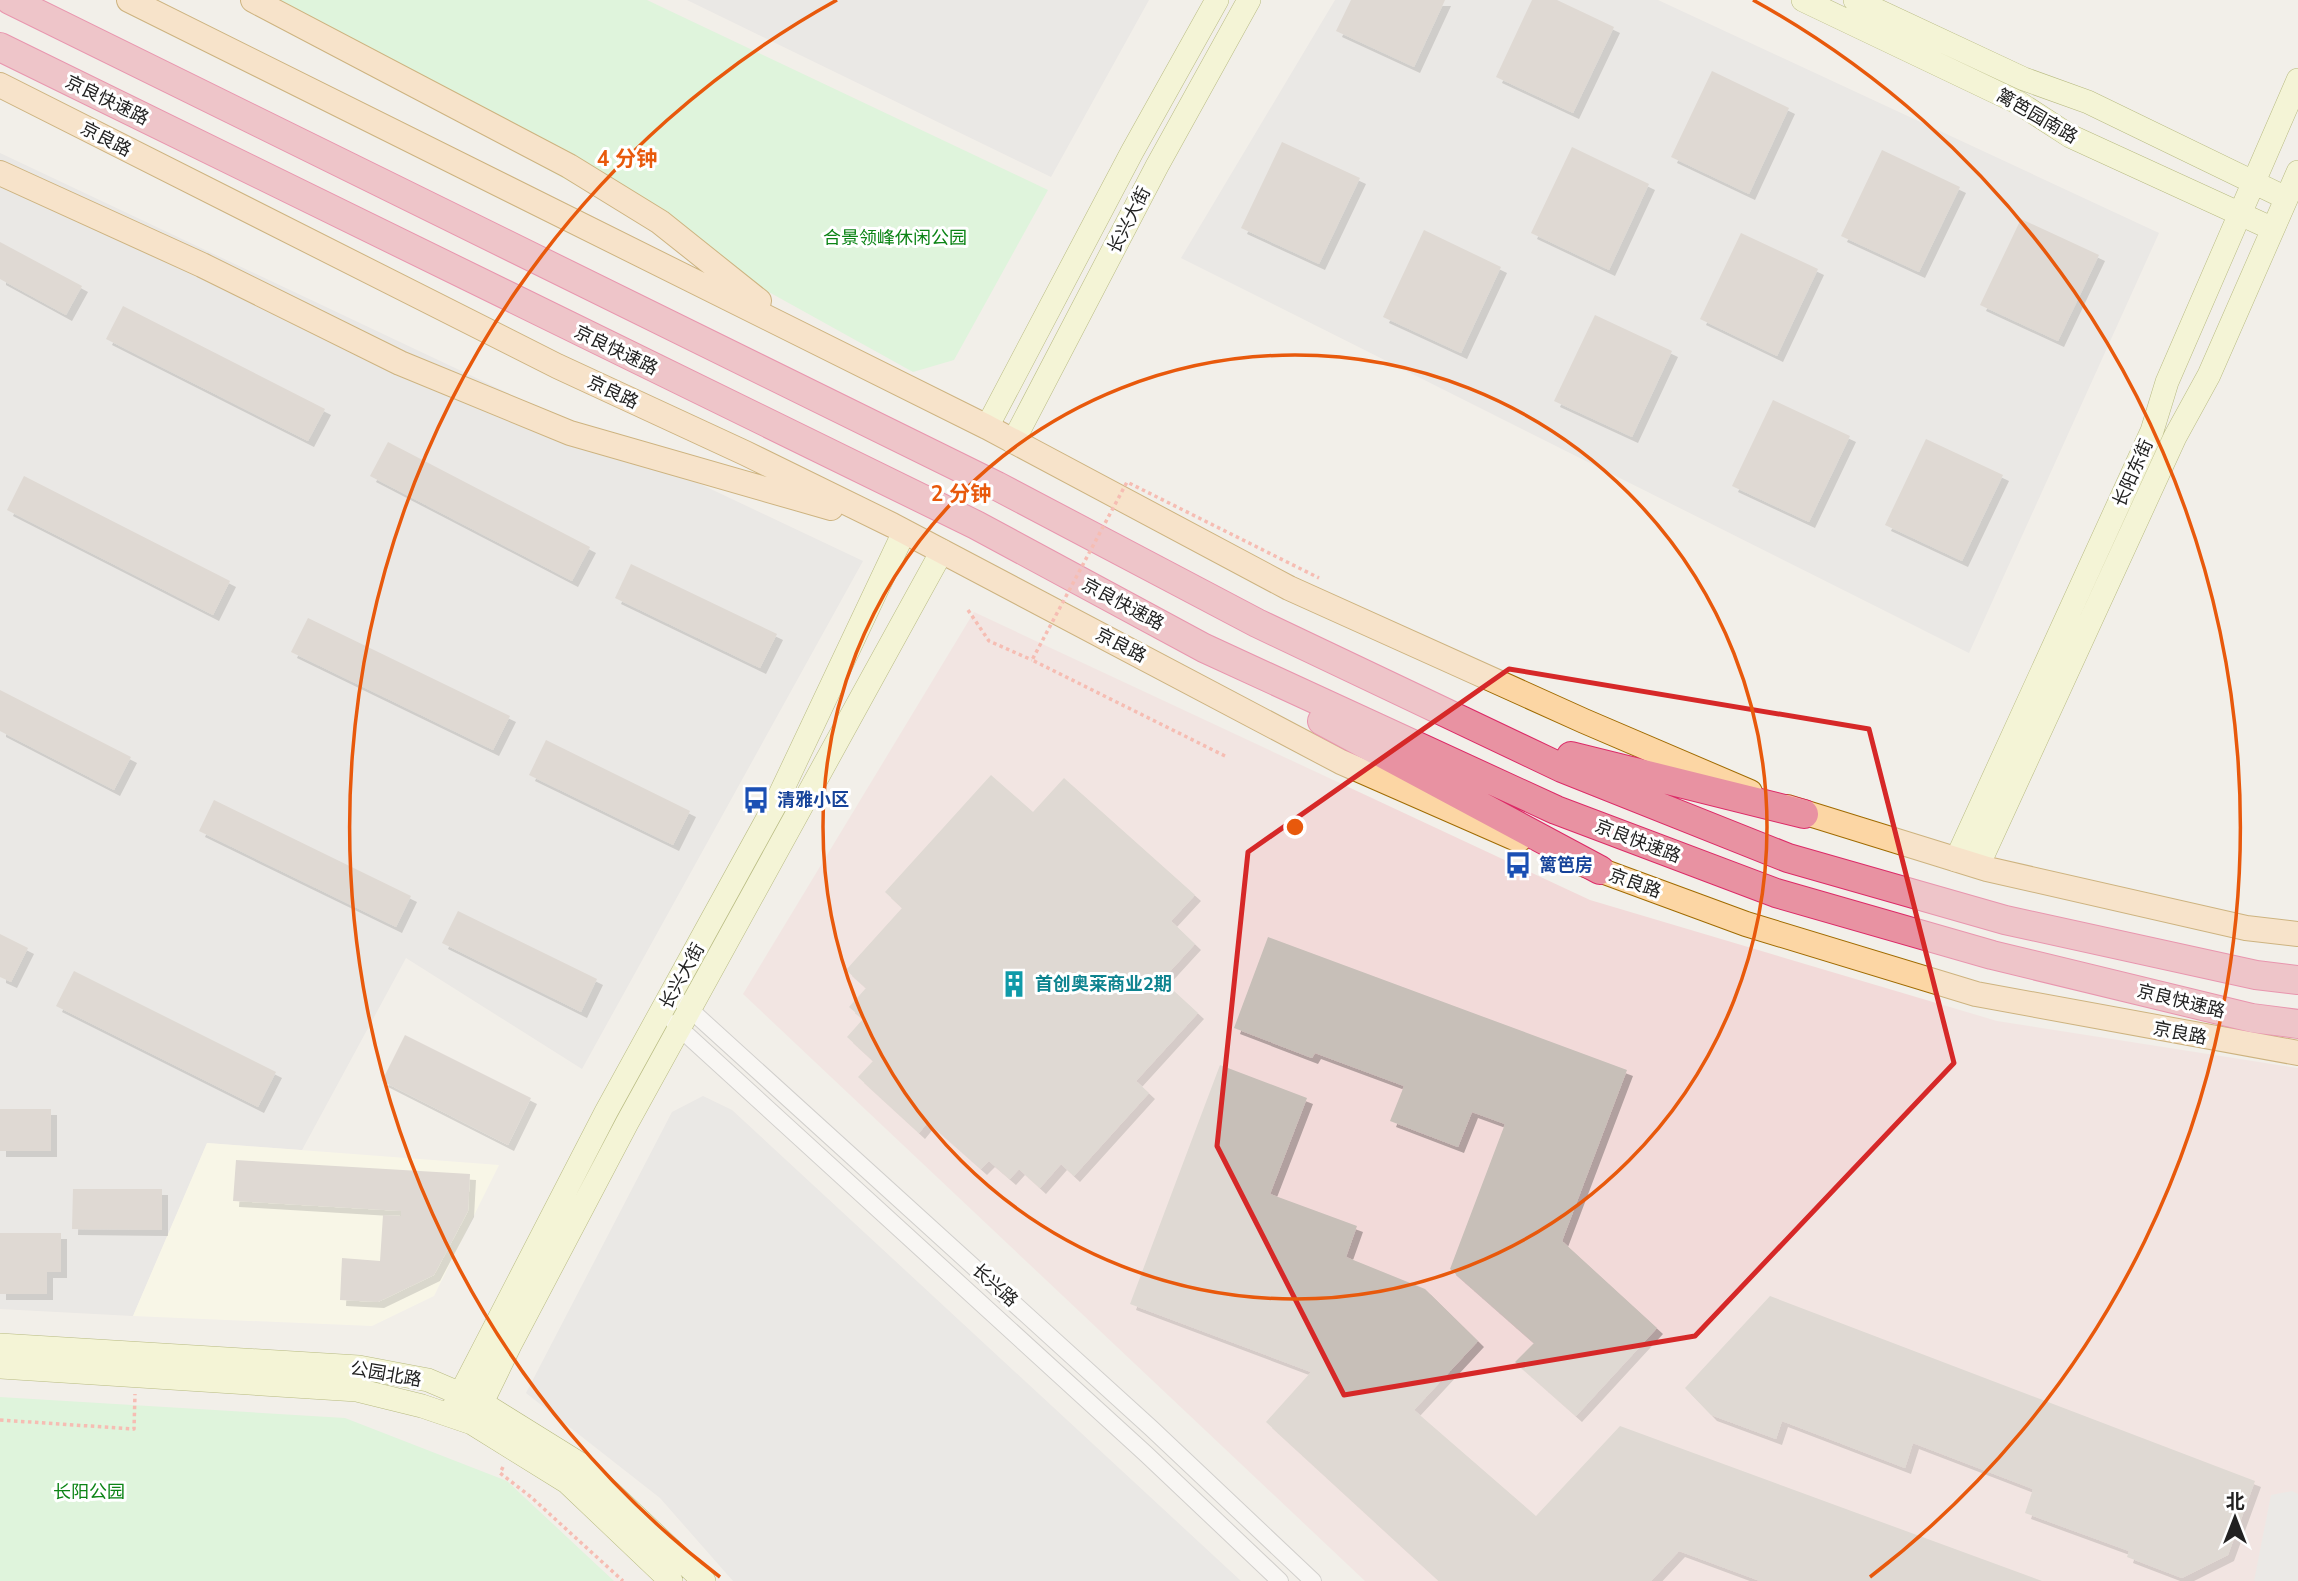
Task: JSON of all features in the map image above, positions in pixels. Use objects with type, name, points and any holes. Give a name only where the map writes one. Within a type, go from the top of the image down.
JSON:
[{"type":"highway","points":[[10,0],[997,486],[1257,624],[1562,768],[1788,858],[2005,920],[2256,975],[2298,981]]},
{"type":"highway","name":"京良快速路","points":[[0,47],[976,525],[1204,648],[1556,810],[1776,892],[1992,955],[2252,1018],[2298,1024]]},
{"type":"highway","points":[[1204,648],[1256,683],[1336,729],[1600,870]]},
{"type":"highway","points":[[1503,740],[1804,814]]},
{"type":"main road","points":[[129,0],[987,427],[1289,588],[1584,721],[1804,814],[1967,863],[2246,928],[2298,934]]},
{"type":"main road","points":[[253,0],[535,148],[626,201],[660,222],[743,290],[813,341]]},
{"type":"main road","name":"京良路","points":[[0,85],[557,366],[745,453],[942,551],[1341,762],[1528,843],[1746,924],[1976,994],[2298,1053]]},
{"type":"main road","points":[[0,173],[202,265],[400,363],[570,433],[898,529]]},
{"type":"street","name":"长兴大街","points":[[987,427],[1132,152],[1217,0]]},
{"type":"street","name":"长兴大街","points":[[1013,442],[1157,166],[1249,0]]},
{"type":"street","name":"篱笆园南路","points":[[1803,0],[2019,103],[2070,136],[2273,229]]},
{"type":"street","name":"篱笆园南路","points":[[1855,0],[2024,79],[2088,102],[2287,198]]},
{"type":"street","name":"长阳东街","points":[[1967,863],[2152,431],[2167,382],[2298,80]]},
{"type":"street","name":"长阳东街","points":[[1967,863],[2175,437],[2209,375],[2298,172]]},
{"type":"street","name":"长兴大街","points":[[477,1413],[803,751],[898,529]]},
{"type":"street","name":"长兴大街","points":[[454,1404],[676,1011],[942,551]]},
{"type":"street","name":"长兴路","points":[[676,1011],[1280,1581]]},
{"type":"street","name":"长兴路","points":[[676,1011],[1151,1427],[1313,1581]]},
{"type":"street","name":"公园北路","points":[[0,1345],[359,1367],[428,1380],[454,1404]]},
{"type":"street","name":"公园北路","points":[[0,1367],[356,1390],[454,1404],[580,1464],[704,1581]]},
{"type":"street","name":"公园北路","points":[[477,1413],[568,1482],[671,1581]]},
{"type":"path","points":[[1032,660],[1127,482],[1319,578]]},
{"type":"path","points":[[968,610],[989,641],[1225,756]]},
{"type":"path","points":[[0,1420],[134,1429],[135,1375]]},
{"type":"path","points":[[505,1465],[500,1474],[531,1497],[623,1581]]},
{"type":"highlighted area","points":[[1509,669],[1869,729],[1954,1063],[1695,1336],[1344,1395],[1217,1146],[1248,852]]},
{"type":"shaded area","points":[[687,0],[1149,0],[1051,177]]},
{"type":"shaded area","points":[[1335,0],[1658,0],[2159,233],[1969,653],[1181,258]]},
{"type":"shaded area","name":"清雅小区","points":[[0,153],[863,561],[582,1069],[406,958],[302,1150],[207,1143],[133,1316],[0,1309]]},
{"type":"shaded area","points":[[974,612],[1590,900],[1997,1021],[2298,1068],[2298,1581],[1365,1581],[743,994]]},
{"type":"shaded area","points":[[703,1096],[732,1110],[1241,1581],[733,1581],[660,1498],[526,1393],[672,1112]]},
{"type":"shaded area","points":[[207,1143],[499,1165],[434,1296],[372,1326],[133,1316]]},
{"type":"shaded area","points":[[2292,1491],[2298,1494],[2298,1581],[2254,1581],[2271,1495]]},
{"type":"green space","name":"合景领峰休闲公园","points":[[242,0],[647,0],[1048,190],[954,360],[913,372]]},
{"type":"green space","name":"长阳公园","points":[[0,1397],[345,1418],[507,1481],[614,1581],[0,1581]]},
{"type":"building","points":[[1351,0],[1445,0],[1414,67],[1336,31]]},
{"type":"building","points":[[1532,0],[1557,0],[1614,27],[1573,113],[1496,77]]},
{"type":"building","points":[[1712,71],[1789,108],[1749,194],[1671,157]]},
{"type":"building","points":[[1282,142],[1360,178],[1319,264],[1241,228]]},
{"type":"building","points":[[1572,147],[1649,184],[1609,270],[1531,233]]},
{"type":"building","points":[[1882,150],[1960,187],[1919,272],[1841,236]]},
{"type":"building","points":[[2021,219],[2099,255],[2058,341],[1980,305]]},
{"type":"building","points":[[1424,230],[1501,267],[1461,353],[1383,317]]},
{"type":"building","points":[[1741,233],[1818,269],[1777,356],[1700,319]]},
{"type":"building","points":[[0,242],[82,286],[66,315],[0,279]]},
{"type":"building","points":[[123,306],[325,409],[308,441],[106,339]]},
{"type":"building","points":[[1595,315],[1672,351],[1632,437],[1554,401]]},
{"type":"building","points":[[1773,400],[1850,436],[1809,522],[1732,486]]},
{"type":"building","points":[[1926,439],[2003,475],[1962,561],[1885,525]]},
{"type":"building","points":[[388,442],[590,547],[572,581],[370,476]]},
{"type":"building","points":[[24,476],[230,581],[213,615],[7,510]]},
{"type":"building","points":[[631,564],[777,634],[760,668],[615,598]]},
{"type":"building","points":[[308,618],[510,716],[493,750],[291,652]]},
{"type":"building","points":[[0,690],[131,757],[114,790],[0,731]]},
{"type":"building","points":[[546,740],[690,811],[673,845],[529,775]]},
{"type":"building","name":"首创奥莱商业2期","points":[[991,775],[1033,812],[1064,778],[1195,895],[1171,921],[1195,944],[1162,980],[1198,1013],[1136,1081],[1149,1093],[1074,1176],[1061,1164],[1040,1188],[1019,1169],[1010,1179],[989,1161],[981,1169],[928,1122],[919,1133],[858,1077],[873,1061],[847,1037],[863,1019],[849,1007],[866,988],[846,970],[902,908],[885,892]]},
{"type":"building","points":[[214,800],[411,896],[396,927],[199,831]]},
{"type":"building","points":[[458,911],[597,979],[581,1012],[442,943]]},
{"type":"building","points":[[0,934],[28,948],[11,982],[0,977]]},
{"type":"building","points":[[1268,937],[1627,1070],[1562,1241],[1657,1328],[1576,1416],[1515,1362],[1534,1343],[1450,1269],[1505,1124],[1472,1112],[1458,1147],[1390,1121],[1404,1086],[1315,1053],[1312,1058],[1234,1028]]},
{"type":"building","points":[[74,971],[276,1072],[258,1107],[56,1006]]},
{"type":"building","points":[[405,1035],[531,1098],[508,1145],[382,1081]]},
{"type":"building","points":[[1220,1065],[1307,1098],[1270,1194],[1357,1226],[1346,1257],[1425,1289],[1478,1341],[1414,1410],[1536,1516],[1620,1426],[2042,1581],[1760,1581],[1679,1551],[1651,1581],[1439,1581],[1266,1422],[1311,1372],[1130,1304]]},
{"type":"building","points":[[0,1109],[51,1109],[51,1151],[0,1151]]},
{"type":"building","points":[[236,1160],[470,1174],[468,1211],[434,1275],[378,1302],[340,1300],[342,1258],[380,1261],[383,1215],[401,1216],[401,1211],[233,1201]]},
{"type":"building","points":[[73,1189],[162,1189],[162,1230],[72,1229]]},
{"type":"building","points":[[0,1233],[61,1233],[61,1272],[47,1272],[47,1294],[0,1294]]},
{"type":"building","points":[[1770,1296],[2255,1481],[2228,1555],[2182,1578],[2127,1557],[2129,1551],[2025,1513],[2033,1489],[1913,1443],[1905,1468],[1782,1421],[1776,1439],[1711,1415],[1685,1388]]},
{"type":"place","name":"清雅小区","points":[[756,800]]},
{"type":"place","name":"篱笆房","points":[[1518,865]]},
{"type":"place","name":"首创奥莱商业2期","points":[[1014,984]]}]
